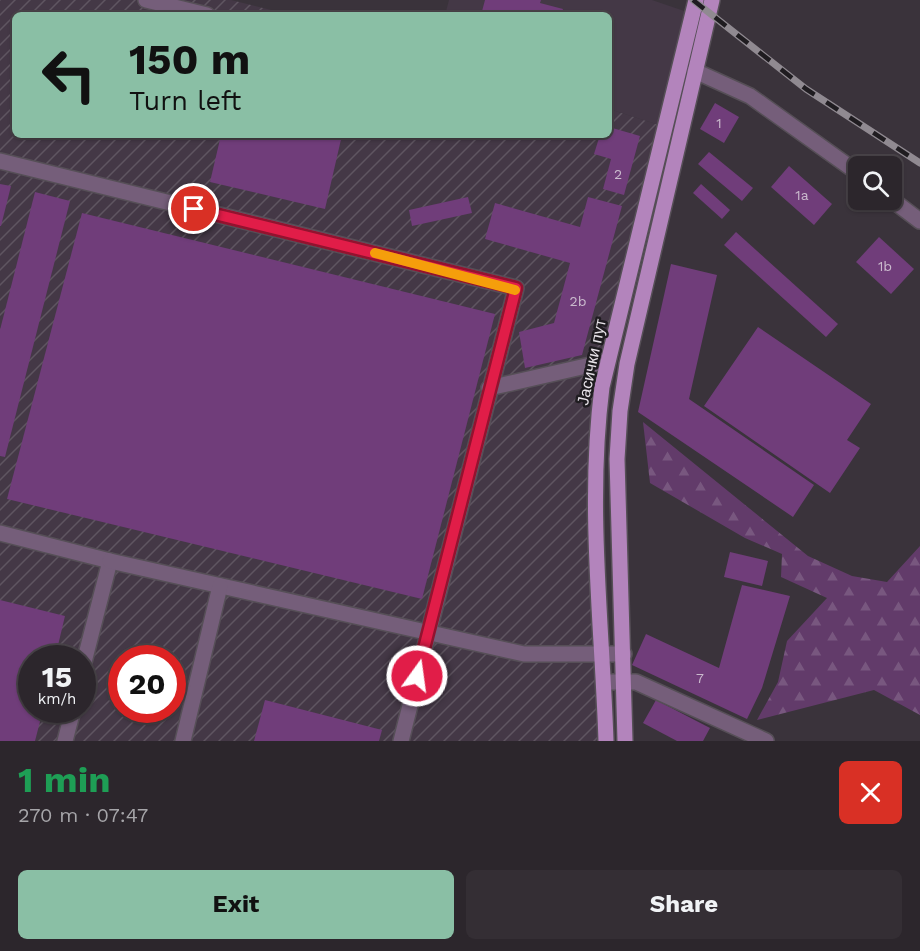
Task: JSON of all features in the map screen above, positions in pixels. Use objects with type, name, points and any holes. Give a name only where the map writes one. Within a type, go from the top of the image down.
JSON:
[{"type":"main road","name":"Јасички пут","points":[[606,741],[594,470],[596,431],[608,362],[696,0]]},
{"type":"main road","points":[[625,741],[617,459],[620,411],[627,364],[712,0]]},
{"type":"lane","points":[[146,0],[195,12]]},
{"type":"lane","points":[[695,71],[750,96],[806,133],[848,165]]},
{"type":"lane","points":[[0,161],[516,288],[400,741]]},
{"type":"lane","points":[[902,207],[920,221]]},
{"type":"lane","points":[[489,388],[608,362]]},
{"type":"lane","points":[[0,533],[110,561],[524,654],[624,654]]},
{"type":"lane","points":[[88,645],[110,561]]},
{"type":"lane","points":[[183,741],[220,586]]},
{"type":"lane","points":[[604,682],[624,680],[636,682],[766,741]]},
{"type":"lane","points":[[65,741],[70,723]]},
{"type":"shaded area","points":[[0,0],[231,0],[279,12],[12,12],[12,138],[612,138],[612,110],[665,127],[602,387],[605,741],[0,741]]},
{"type":"shaded area","points":[[449,0],[652,0],[693,14],[665,127],[612,110],[612,12],[446,12]]},
{"type":"green space","points":[[643,422],[808,556],[852,576],[887,582],[920,546],[920,715],[874,690],[757,720],[778,682],[787,641],[827,598],[781,577],[782,554],[745,538],[650,483]]},
{"type":"building","points":[[485,0],[541,0],[540,3],[563,9],[562,12],[482,12]]},
{"type":"building","points":[[715,103],[739,117],[724,143],[700,129]]},
{"type":"building","points":[[612,128],[640,136],[624,195],[603,189],[611,159],[594,154],[599,138],[612,138]]},
{"type":"building","points":[[220,138],[341,138],[325,209],[210,182]]},
{"type":"building","points":[[709,152],[753,188],[742,201],[698,164]]},
{"type":"building","points":[[789,166],[832,204],[814,225],[771,187]]},
{"type":"building","points":[[0,184],[11,186],[1,226],[0,226]]},
{"type":"building","points":[[701,184],[730,210],[722,219],[693,193]]},
{"type":"building","points":[[35,192],[70,201],[5,457],[0,456],[0,330]]},
{"type":"building","points":[[468,197],[472,213],[412,226],[409,210]]},
{"type":"building","points":[[588,197],[622,206],[582,355],[525,368],[519,332],[554,323],[570,263],[485,239],[495,203],[580,227]]},
{"type":"building","points":[[82,213],[495,314],[422,599],[7,499]]},
{"type":"building","points":[[736,232],[838,324],[826,337],[724,245]]},
{"type":"building","points":[[879,237],[914,269],[891,294],[856,262]]},
{"type":"building","points":[[671,264],[717,275],[689,399],[814,485],[793,517],[638,412]]},
{"type":"building","points":[[758,327],[871,404],[847,440],[860,448],[830,493],[704,406]]},
{"type":"building","points":[[730,552],[768,561],[762,586],[724,577]]},
{"type":"building","points":[[742,585],[790,596],[762,688],[747,719],[632,665],[646,634],[719,668]]},
{"type":"building","points":[[0,600],[65,616],[58,645],[18,645],[18,723],[40,723],[35,741],[0,741]]},
{"type":"building","points":[[265,700],[382,730],[379,741],[254,741]]},
{"type":"building","points":[[656,700],[710,728],[703,741],[677,741],[643,723]]},
{"type":"railway","points":[[693,0],[806,89],[920,163]]},
{"type":"slow traffic","points":[[375,253],[516,288],[515,290]]},
{"type":"route","points":[[194,209],[516,288],[417,676]]}]
